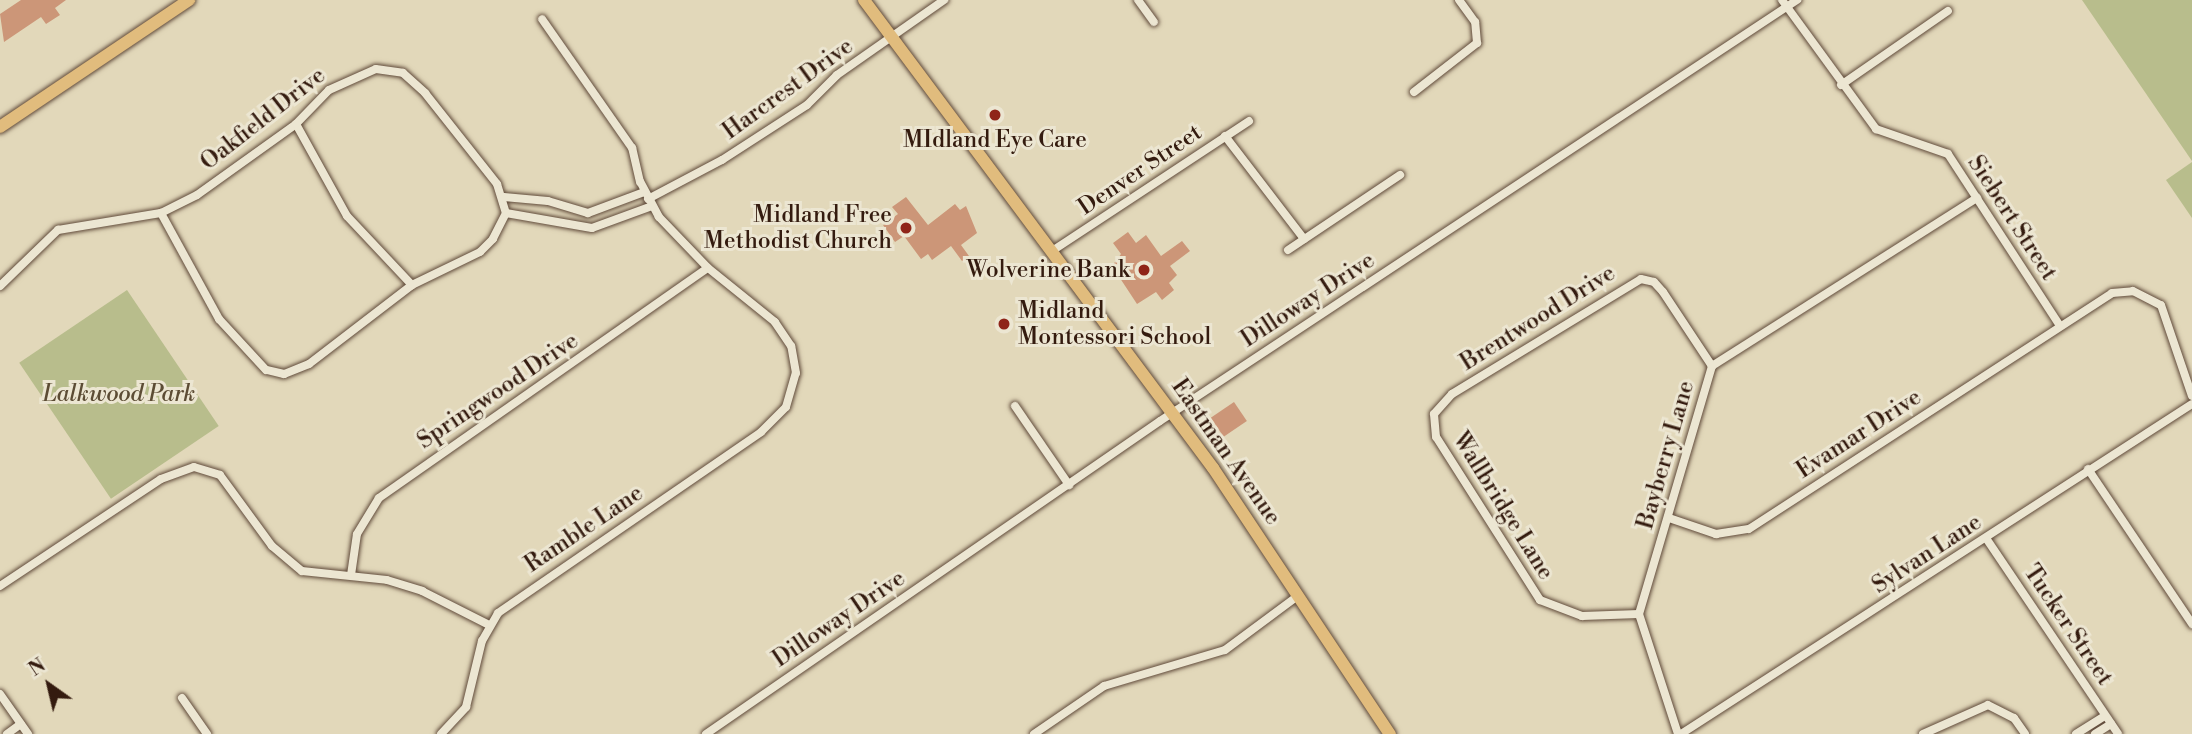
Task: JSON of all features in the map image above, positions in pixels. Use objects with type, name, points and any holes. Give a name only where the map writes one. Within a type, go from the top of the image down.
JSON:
[{"type":"main road","points":[[0,127],[189,0]]},
{"type":"main road","name":"Eastman Avenue","points":[[864,0],[1173,413],[1299,595],[1390,734]]},
{"type":"street","name":"Harcrest Drive","points":[[648,199],[722,160],[807,105],[837,75],[944,0]]},
{"type":"street","points":[[1138,0],[1154,22]]},
{"type":"street","points":[[1414,92],[1477,43],[1475,22],[1459,0]]},
{"type":"street","name":"Dilloway Drive","points":[[706,734],[1173,413],[1785,4],[1797,0]]},
{"type":"street","name":"Siebert Street","points":[[1785,4],[1841,85],[1876,129],[1948,155],[2060,326]]},
{"type":"street","points":[[1841,85],[1948,11]]},
{"type":"street","points":[[542,19],[632,148],[648,199],[708,268]]},
{"type":"street","name":"Oakfield Drive","points":[[0,286],[58,230],[161,213],[224,178],[296,124],[344,80],[376,69],[403,73],[425,93],[504,197]]},
{"type":"street","name":"Denver Street","points":[[1052,251],[1249,121]]},
{"type":"street","points":[[296,124],[347,216],[412,285]]},
{"type":"street","points":[[1225,135],[1304,239]]},
{"type":"street","points":[[1288,250],[1400,174]]},
{"type":"street","points":[[161,213],[209,305],[266,370],[284,374],[309,364],[412,285],[480,252],[493,239],[506,213],[504,197],[539,199],[588,213],[648,199]]},
{"type":"street","name":"Bayberry Lane","points":[[1639,614],[1712,366],[1976,198]]},
{"type":"street","points":[[506,213],[592,228],[648,199]]},
{"type":"street","name":"Ramble Lane","points":[[440,734],[466,707],[489,625],[516,598],[761,432],[786,407],[794,388],[795,358],[784,334],[708,268]]},
{"type":"street","name":"Springwood Drive","points":[[351,575],[356,534],[379,498],[708,268]]},
{"type":"street","points":[[0,270],[9,276]]},
{"type":"street","name":"Brentwood Drive","points":[[1434,414],[1452,394],[1641,279],[1654,282],[1663,292],[1712,366]]},
{"type":"street","name":"Evamar Drive","points":[[1669,517],[1716,534],[1749,529],[2112,293],[2149,296],[2169,321],[2192,396]]},
{"type":"street","name":"Sylvan Lane","points":[[1680,734],[2192,404]]},
{"type":"street","points":[[1015,406],[1069,485]]},
{"type":"street","name":"Wallbridge Lane","points":[[1434,414],[1436,437],[1541,600],[1582,616],[1639,614]]},
{"type":"street","points":[[0,586],[177,470],[194,467],[220,475],[272,546],[302,571],[351,575],[422,591],[489,625]]},
{"type":"street","points":[[2088,469],[2192,624]]},
{"type":"street","name":"Tucker Street","points":[[1986,538],[2118,734]]},
{"type":"street","points":[[1034,734],[1114,682],[1225,650],[1299,595]]},
{"type":"street","points":[[1639,614],[1680,734]]},
{"type":"street","points":[[0,694],[27,734]]},
{"type":"street","points":[[182,698],[207,734]]},
{"type":"street","points":[[1923,734],[1946,730],[1988,705],[2014,718],[2025,734]]},
{"type":"street","points":[[2076,734],[2108,720]]},
{"type":"street","points":[[2095,734],[2108,720]]},
{"type":"street","points":[[7,734],[21,724]]},
{"type":"green space","points":[[2082,0],[2192,0],[2192,161]]},
{"type":"green space","points":[[2192,162],[2192,218],[2166,180]]},
{"type":"green space","name":"Lalkwood Park","points":[[127,290],[219,426],[111,499],[19,363]]},
{"type":"building","points":[[21,0],[66,0],[55,8],[60,15],[46,24],[41,17],[4,42],[0,14]]},
{"type":"building","name":"Midland Free Methodist Church","points":[[906,197],[928,225],[955,204],[960,210],[966,206],[977,233],[961,245],[969,256],[962,261],[951,246],[932,260],[928,254],[921,259],[904,236],[895,242],[883,225],[898,214],[892,207]]},
{"type":"building","name":"Wolverine Bank","points":[[1128,232],[1136,243],[1146,235],[1161,256],[1182,241],[1190,251],[1170,266],[1177,275],[1169,283],[1174,290],[1162,300],[1156,292],[1137,304],[1112,266],[1121,254],[1113,243]]},
{"type":"building","points":[[1234,402],[1247,421],[1224,437],[1211,418]]},
{"type":"place","name":"MIdland Eye Care","points":[[995,115]]},
{"type":"place","name":"Midland Free Methodist Church","points":[[906,228]]},
{"type":"place","name":"Wolverine Bank","points":[[1144,270]]},
{"type":"place","name":"Midland Montessori School","points":[[1004,324]]}]
